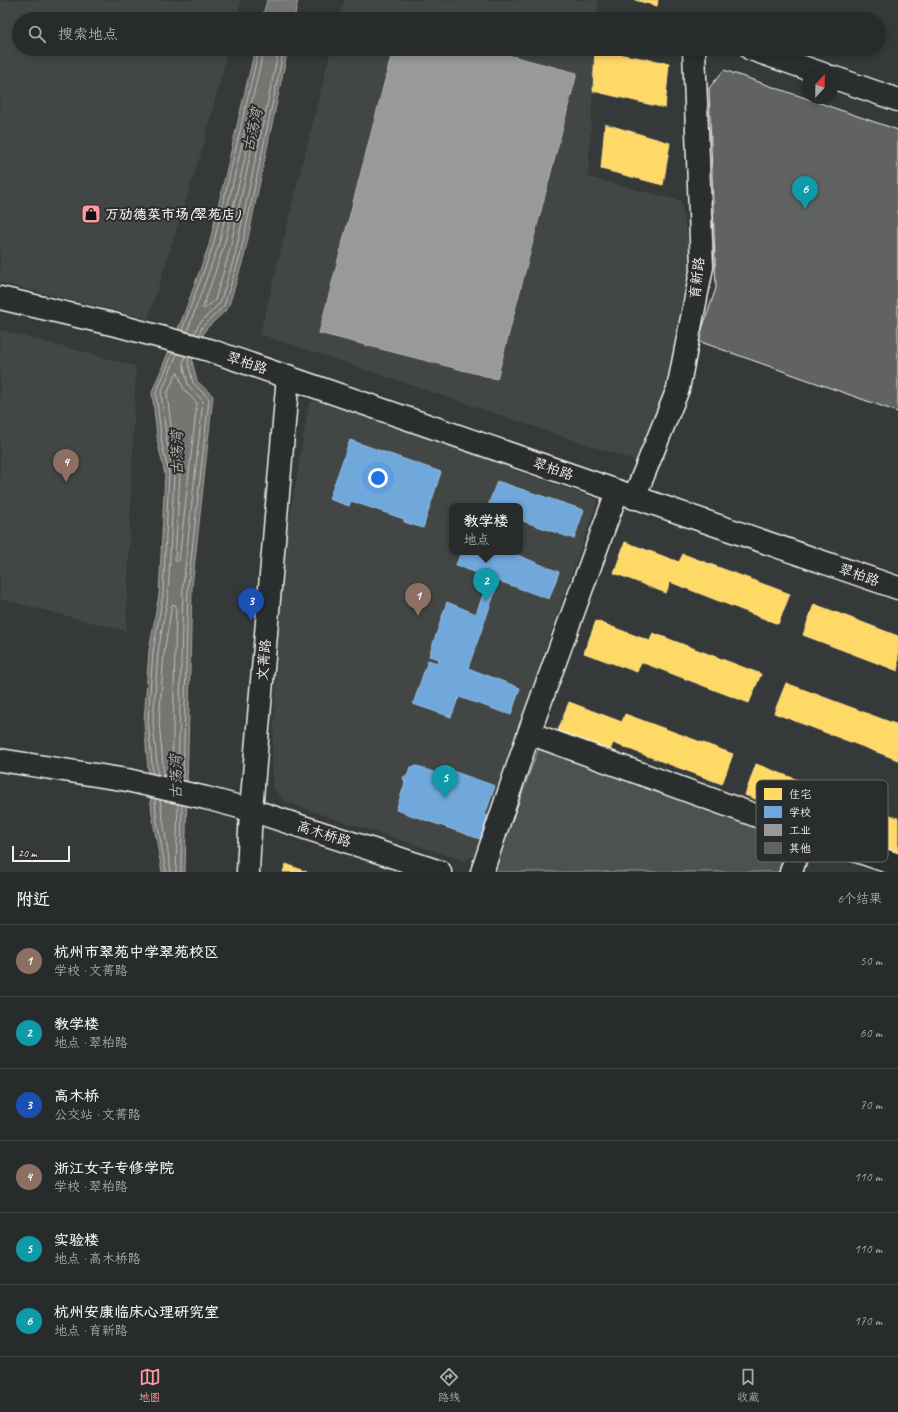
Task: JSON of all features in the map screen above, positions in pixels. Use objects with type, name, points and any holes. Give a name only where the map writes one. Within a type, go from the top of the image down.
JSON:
[{"type":"street","name":"育新路","points":[[482,872],[529,733],[626,495],[678,389],[702,267],[694,56]]},
{"type":"street","points":[[771,56],[805,68]]},
{"type":"street","points":[[838,79],[898,100]]},
{"type":"street","name":"翠柏路","points":[[0,298],[162,337],[208,350],[288,376],[626,495],[898,588]]},
{"type":"street","name":"文菁路","points":[[248,872],[251,810],[288,376]]},
{"type":"street","points":[[529,733],[756,816]]},
{"type":"street","name":"高木桥路","points":[[0,760],[126,780],[206,798],[251,810],[440,872]]},
{"type":"street","points":[[791,872],[794,862]]},
{"type":"street","points":[[888,862],[898,865]]},
{"type":"shaded area","name":"万劢德菜巿场(翠苑店)","points":[[0,0],[241,0],[238,12],[12,12],[12,56],[226,56],[203,147],[148,319],[0,282]]},
{"type":"shaded area","points":[[344,0],[598,0],[597,12],[341,12]]},
{"type":"shaded area","points":[[329,56],[595,56],[588,177],[681,201],[692,265],[666,394],[636,461],[260,334]]},
{"type":"shaded area","points":[[0,330],[136,366],[126,631],[0,599]]},
{"type":"shaded area","points":[[320,398],[598,500],[549,637],[485,843],[477,854],[465,861],[305,809],[285,801],[273,788],[272,759],[281,594],[287,536],[309,403]]},
{"type":"shaded area","points":[[540,745],[756,825],[756,862],[784,862],[780,872],[493,872]]},
{"type":"water","points":[[267,0],[298,0],[295,12],[264,12]]},
{"type":"water","name":"古荡湾","points":[[253,56],[287,56],[244,257],[228,308],[205,330],[192,361],[197,381],[213,396],[192,587],[185,872],[162,872],[152,815],[144,722],[149,651],[159,595],[165,474],[158,444],[152,392],[184,314],[209,245]]},
{"type":"building: 住宅","points":[[635,0],[658,0],[657,6]]},
{"type":"building: 住宅","points":[[595,56],[629,56],[669,63],[665,108],[593,91]]},
{"type":"building: 住宅","points":[[605,124],[670,143],[663,185],[601,169]]},
{"type":"building: 住宅","points":[[625,542],[679,562],[683,554],[790,594],[778,624],[670,582],[666,593],[614,573]]},
{"type":"building: 住宅","points":[[814,604],[898,636],[898,671],[803,635]]},
{"type":"building: 住宅","points":[[596,621],[650,641],[653,633],[761,674],[749,703],[641,662],[637,672],[584,653]]},
{"type":"building: 住宅","points":[[786,683],[898,725],[898,760],[774,713]]},
{"type":"building: 住宅","points":[[569,702],[622,722],[625,714],[733,754],[722,784],[613,743],[609,753],[557,733]]},
{"type":"building: 住宅","points":[[756,764],[798,780],[756,780],[756,799],[745,795]]},
{"type":"building: 住宅","points":[[888,814],[898,818],[898,853],[888,849]]},
{"type":"building: 住宅","points":[[286,864],[307,872],[283,872]]},
{"type":"building: 学校","points":[[350,440],[441,472],[423,528],[404,522],[404,519],[351,501],[349,506],[329,499]]},
{"type":"building: 学校","points":[[497,481],[584,510],[574,539],[523,521],[523,503],[489,503]]},
{"type":"building: 学校","points":[[460,555],[517,555],[559,572],[549,599],[499,581],[468,668],[520,688],[511,715],[459,697],[451,717],[413,704],[428,660],[438,663],[439,659],[429,656],[447,602],[476,614],[489,578],[456,565]]},
{"type":"building: 学校","points":[[417,766],[441,775],[444,768],[495,786],[485,815],[488,816],[480,839],[396,810],[405,783],[403,777],[407,776],[411,767]]},
{"type":"building: 工业","points":[[391,56],[512,56],[577,73],[497,379],[319,333]]},
{"type":"building: 其他","points":[[724,70],[802,97],[802,104],[823,104],[898,130],[898,412],[698,341],[716,288],[709,88]]},
{"type":"place","name":"杭州安康临床心理研究室","points":[[805,209]]},
{"type":"place","name":"万劢德菜巿场(翠苑店)","points":[[91,214]]},
{"type":"place","name":"浙江女子专修学院","points":[[66,482]]},
{"type":"place","name":"教学楼","points":[[486,601]]},
{"type":"place","name":"杭州市翠苑中学翠苑校区","points":[[418,616]]},
{"type":"place","name":"高木桥","points":[[251,621]]},
{"type":"place","name":"实验楼","points":[[445,798]]}]
